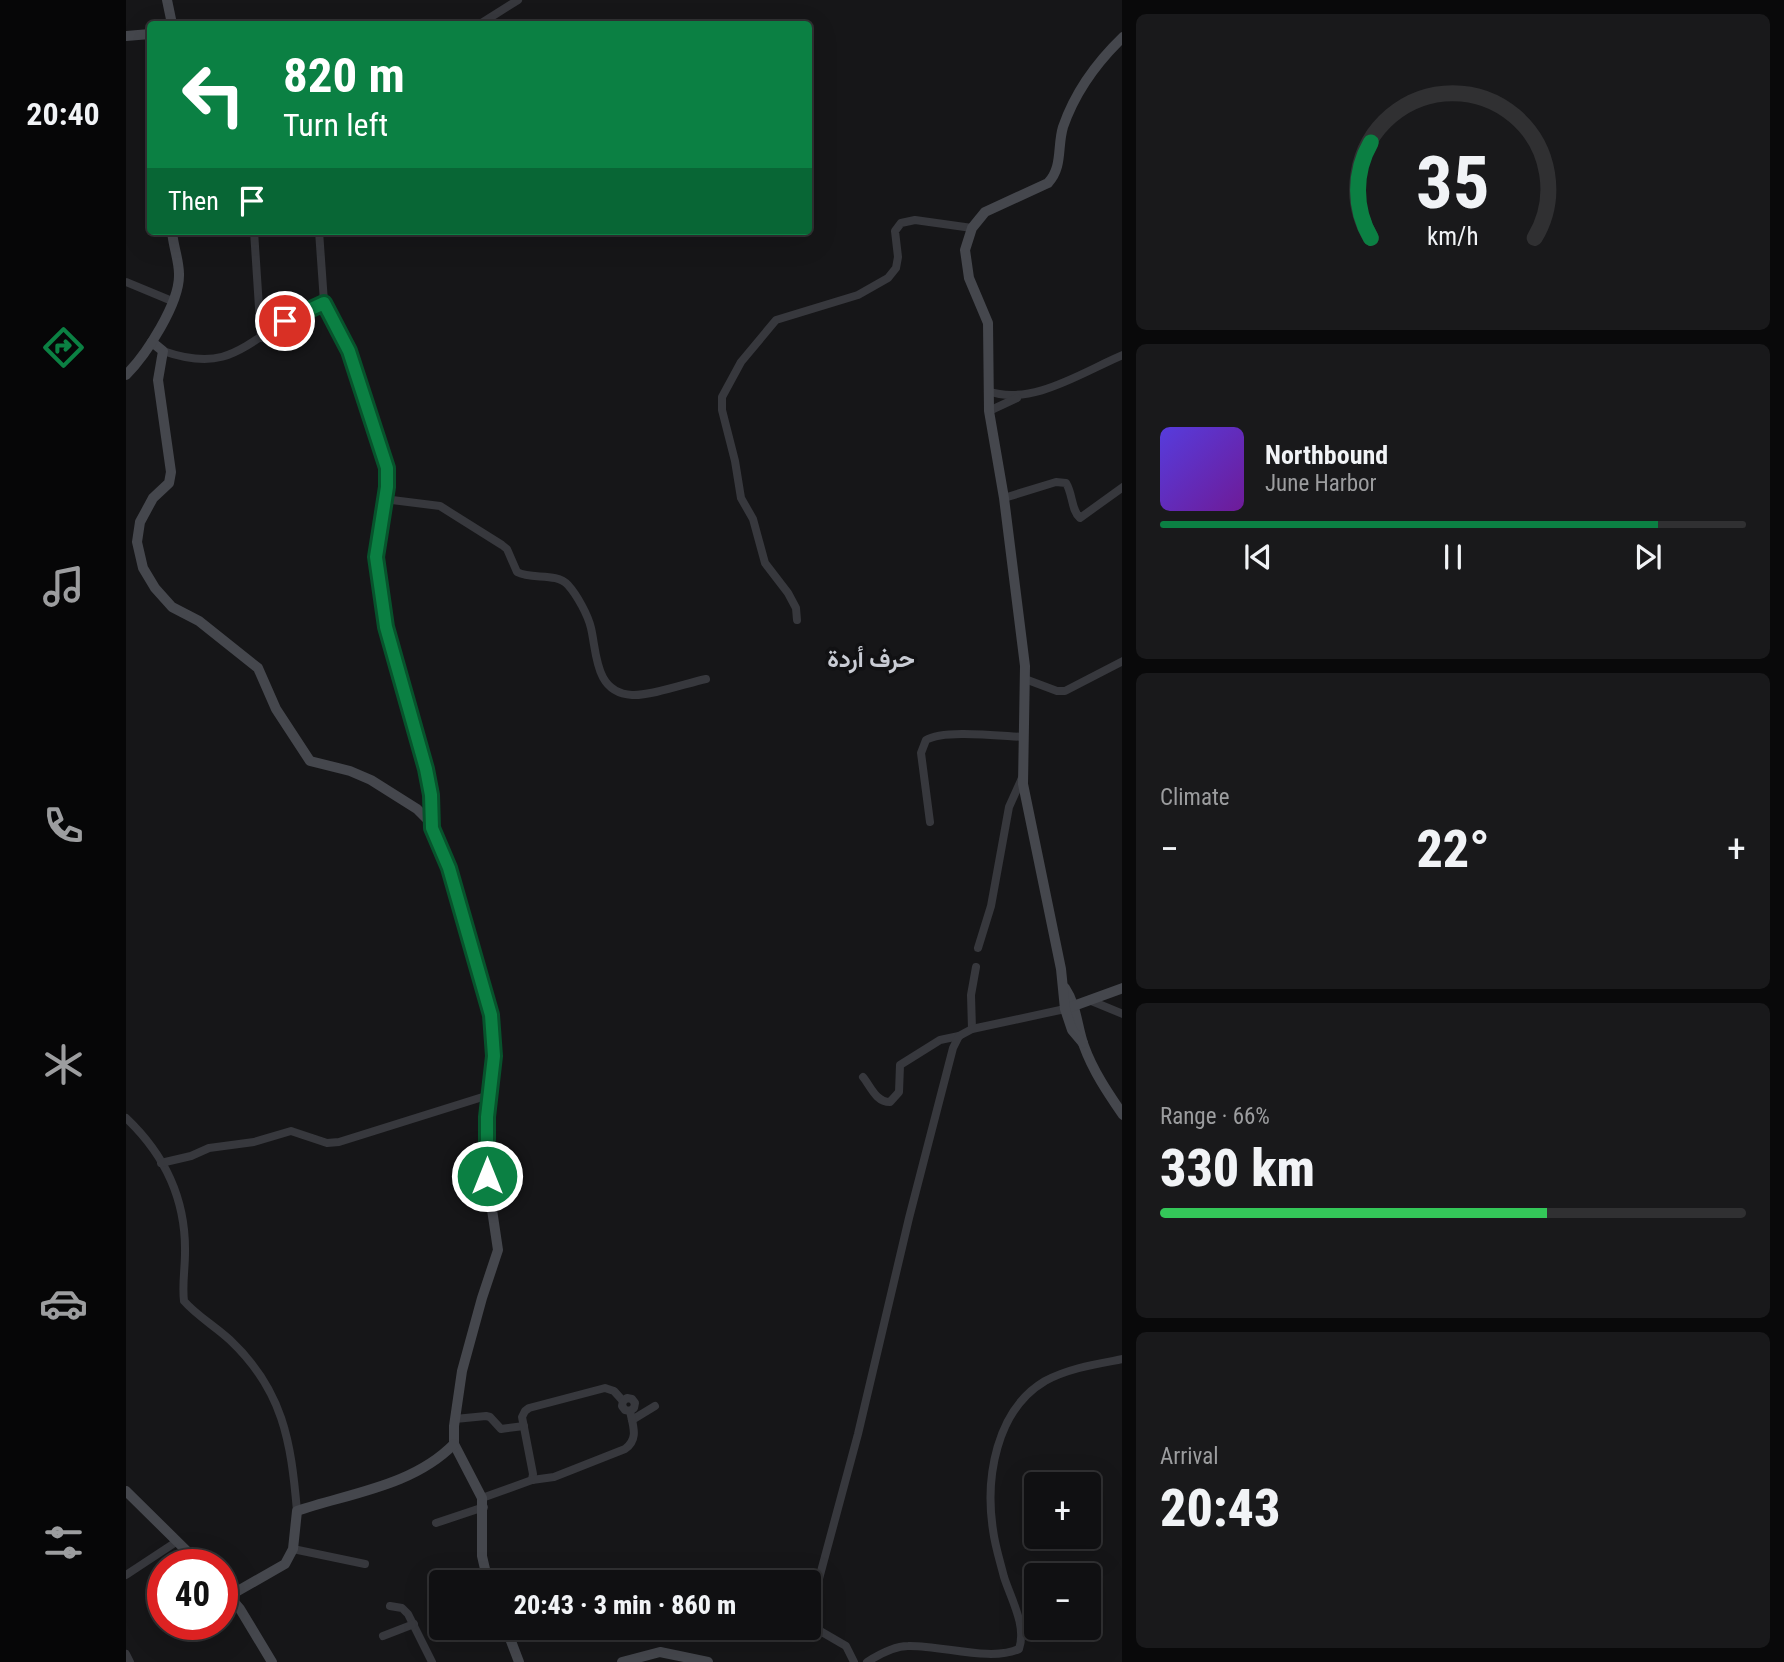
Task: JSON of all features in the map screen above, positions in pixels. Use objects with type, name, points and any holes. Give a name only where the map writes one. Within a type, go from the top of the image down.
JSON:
[{"type":"street","points":[[167,0],[171,21]]},
{"type":"street","points":[[486,21],[518,0]]},
{"type":"street","points":[[126,36],[147,34]]},
{"type":"street","points":[[1122,37],[1099,61],[1072,107],[1063,129],[1058,169],[1053,178],[1048,183],[985,212],[972,229],[965,250],[966,266],[988,323],[989,411],[1004,498],[1025,679],[1023,775],[1029,821],[1070,1008],[1072,1030],[1083,1043],[1093,1067],[1122,1115]]},
{"type":"street","points":[[797,620],[796,608],[788,593],[765,563],[753,519],[741,498],[722,410],[722,397],[741,362],[776,320],[858,295],[888,278],[898,262],[895,230],[901,223],[915,220],[972,229]]},
{"type":"street","points":[[126,375],[145,355],[177,290],[179,272],[173,235]]},
{"type":"street","points":[[254,235],[261,338]]},
{"type":"street","points":[[319,235],[324,303],[347,345],[387,468],[376,557],[379,588],[393,657],[426,769],[431,795],[432,828]]},
{"type":"street","points":[[126,282],[172,301]]},
{"type":"street","points":[[152,342],[163,351],[188,359],[218,359],[249,346],[285,321],[324,303]]},
{"type":"street","points":[[163,351],[158,380],[171,472],[169,483],[153,498],[140,522],[137,542],[142,568],[172,607],[192,616],[258,668],[276,709],[310,761],[371,780],[417,809],[432,828],[449,868],[469,946],[488,1000],[494,1056],[489,1096],[487,1176],[498,1250],[486,1281],[462,1371],[454,1444],[483,1502],[482,1556],[485,1570]]},
{"type":"street","points":[[988,391],[1009,395],[1032,391],[1079,377],[1122,355]]},
{"type":"street","points":[[989,411],[1032,391]]},
{"type":"street","points":[[1004,498],[1056,482],[1066,484],[1070,489],[1076,515],[1080,518],[1122,487]]},
{"type":"street","points":[[384,499],[440,506],[502,545],[517,572],[564,582],[573,592],[591,625],[600,673],[608,684],[616,689],[632,695],[706,679]]},
{"type":"street","points":[[1025,679],[1057,691],[1065,691],[1122,661]]},
{"type":"street","points":[[930,822],[921,753],[926,740],[933,736],[973,734],[1023,737]]},
{"type":"street","points":[[978,948],[991,906],[1009,807],[1023,775]]},
{"type":"street","points":[[972,1029],[971,995],[975,967]]},
{"type":"street","points":[[863,1077],[878,1098],[883,1102],[890,1102],[899,1092],[900,1065],[940,1040],[972,1029],[1070,1008],[1122,988]]},
{"type":"street","points":[[1089,1000],[1122,1014]]},
{"type":"street","points":[[854,1662],[846,1646],[815,1628],[811,1616],[813,1601],[858,1434],[909,1218],[953,1048],[959,1035]]},
{"type":"street","points":[[161,1163],[191,1156],[209,1148],[254,1142],[292,1131],[327,1143],[339,1142],[489,1096]]},
{"type":"street","points":[[126,1118],[161,1163],[173,1183],[182,1209],[184,1301],[230,1340],[267,1384],[284,1422],[291,1453],[297,1511],[293,1549],[285,1564],[238,1586]]},
{"type":"street","points":[[867,1662],[902,1646],[928,1648],[986,1661],[1003,1660],[1018,1649],[1022,1633],[1020,1623],[1001,1566],[992,1526],[990,1496],[997,1448],[1012,1413],[1044,1382],[1075,1369],[1122,1359]]},
{"type":"street","points":[[436,1523],[532,1480],[554,1477],[625,1449],[632,1444],[635,1437],[631,1416],[634,1401],[630,1398],[623,1401],[614,1391],[606,1388],[529,1408],[523,1414],[532,1480]]},
{"type":"street","points":[[631,1416],[655,1406]]},
{"type":"street","points":[[455,1419],[486,1416],[501,1429],[524,1426]]},
{"type":"street","points":[[297,1511],[361,1493],[398,1479],[433,1461],[454,1444]]},
{"type":"street","points":[[126,1491],[184,1549]]},
{"type":"street","points":[[126,1575],[176,1542]]},
{"type":"street","points":[[293,1549],[365,1564]]},
{"type":"street","points":[[390,1606],[402,1608],[414,1624],[432,1662]]},
{"type":"street","points":[[238,1607],[272,1662]]},
{"type":"street","points":[[383,1636],[414,1624]]},
{"type":"street","points":[[513,1640],[519,1662]]},
{"type":"street","points":[[622,1662],[660,1652],[708,1662]]},
{"type":"street","points":[[126,1654],[130,1662]]},
{"type":"district","name":"حرف أردة","points":[[871,659]]},
{"type":"route","points":[[285,321],[324,303],[347,345],[387,468],[387,487],[376,557],[386,627],[422,749],[431,795],[432,828],[449,868],[469,946],[491,1015],[494,1065],[487,1117],[487,1176]]}]
